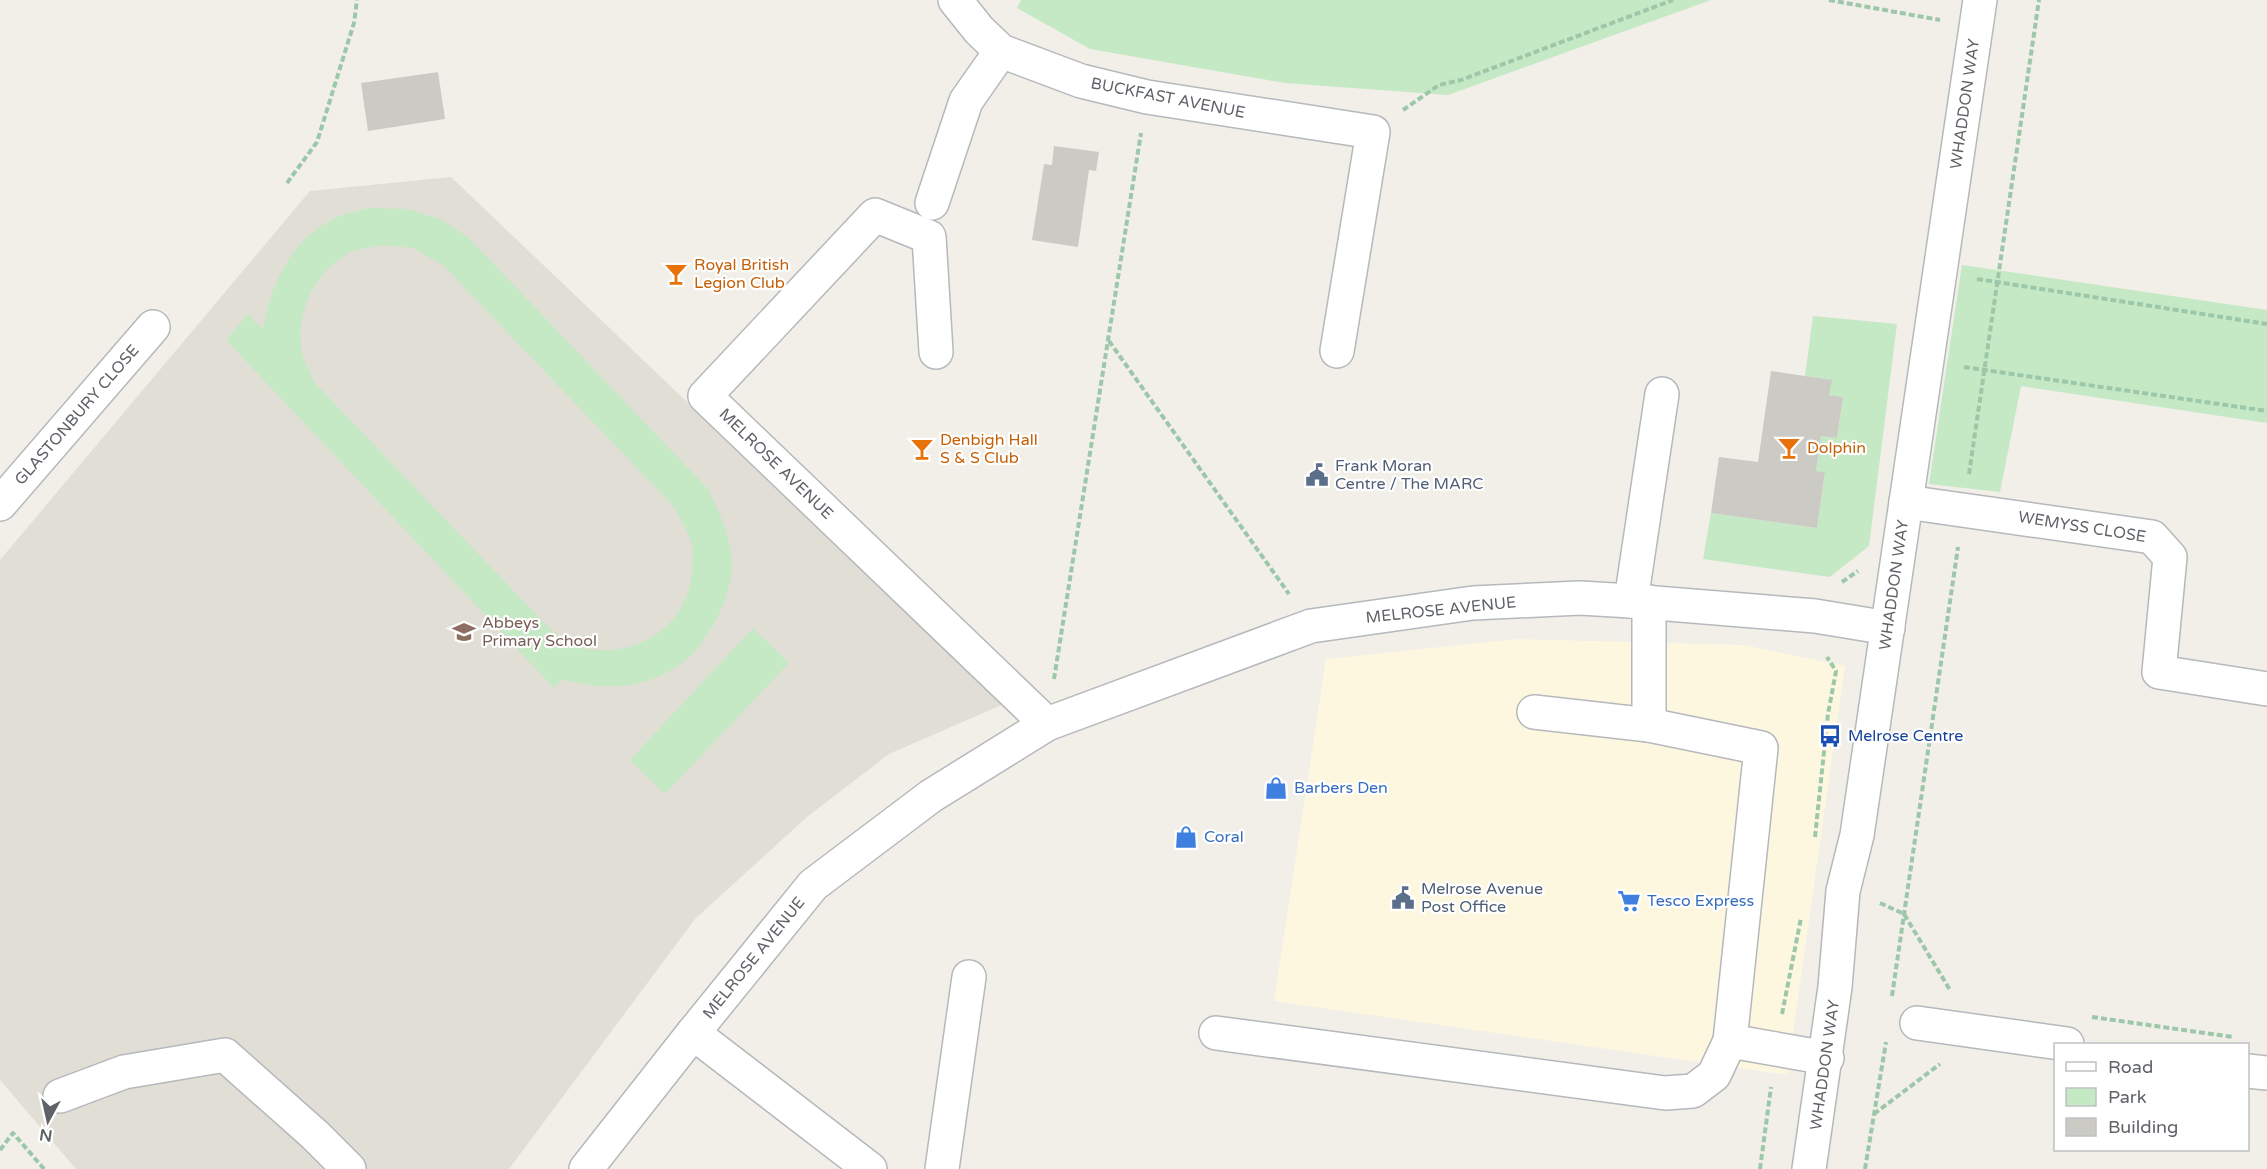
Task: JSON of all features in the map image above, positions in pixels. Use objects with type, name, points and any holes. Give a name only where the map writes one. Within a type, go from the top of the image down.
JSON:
[{"type":"street","name":"BUCKFAST AVENUE","points":[[955,0],[979,30],[1001,51],[1081,81],[1147,97],[1373,132]]},
{"type":"street","name":"WHADDON WAY","points":[[1809,1169],[1827,1058],[1843,891],[1857,835],[1978,13]]},
{"type":"street","points":[[932,203],[966,101],[1001,51]]},
{"type":"street","points":[[1337,351],[1373,132]]},
{"type":"street","name":"MELROSE AVENUE","points":[[936,352],[929,237],[875,215],[705,396],[1047,724]]},
{"type":"street","name":"GLASTONBURY CLOSE","points":[[0,504],[153,327]]},
{"type":"street","points":[[1649,725],[1640,601],[1662,394]]},
{"type":"street","name":"WEMYSS CLOSE","points":[[1906,501],[2152,537],[2170,557],[2159,672],[2267,689]]},
{"type":"street","name":"MELROSE AVENUE","points":[[586,1169],[693,1032],[813,885],[931,796],[1047,724],[1311,626],[1473,603],[1580,598],[1640,601],[1815,616],[1888,628]]},
{"type":"street","points":[[1216,1033],[1665,1093],[1693,1091],[1714,1075],[1730,1041],[1761,748],[1649,725],[1533,712]]},
{"type":"street","points":[[942,1169],[969,977]]},
{"type":"street","points":[[1917,1023],[2060,1043]]},
{"type":"street","points":[[693,1032],[870,1169]]},
{"type":"street","points":[[1730,1041],[1827,1058]]},
{"type":"street","points":[[60,1096],[124,1072],[225,1054],[315,1135],[349,1169]]},
{"type":"street","points":[[2249,1071],[2267,1073]]},
{"type":"path","points":[[287,183],[317,142],[354,23],[357,0]]},
{"type":"path","points":[[1373,132],[1439,85],[1461,80],[1673,0]]},
{"type":"path","points":[[1829,0],[1978,13]]},
{"type":"path","points":[[1892,1000],[2039,0]]},
{"type":"path","points":[[1047,724],[1147,97]]},
{"type":"path","points":[[1940,273],[2267,324]]},
{"type":"path","points":[[1108,341],[1311,626]]},
{"type":"path","points":[[1928,361],[2267,411]]},
{"type":"path","points":[[1873,1114],[1944,1062],[1955,998],[1904,914],[1876,902]]},
{"type":"path","points":[[1865,1169],[1886,1041]]},
{"type":"path","points":[[0,1150],[13,1133],[44,1169]]},
{"type":"shaded area","name":"Abbeys Primary School","points":[[451,177],[1004,704],[889,754],[807,817],[695,919],[509,1169],[76,1169],[0,1080],[0,560],[310,191]]},
{"type":"shaded area","points":[[1518,639],[1743,645],[1845,666],[1787,1075],[1274,1001],[1326,659]]},
{"type":"green space","points":[[1021,0],[1711,0],[1448,95],[1285,83],[1090,49],[1017,8]]},
{"type":"green space","points":[[369,208],[408,209],[442,220],[469,238],[708,489],[728,536],[732,574],[715,621],[697,650],[679,665],[648,681],[631,685],[597,686],[562,679],[554,688],[226,340],[248,314],[263,329],[278,278],[296,249],[308,237],[337,217]],"holes":[[[383,245],[413,248],[444,266],[674,507],[687,530],[693,547],[689,587],[674,618],[648,640],[614,650],[595,650],[579,646],[553,632],[314,382],[304,360],[301,332],[306,305],[319,280],[328,269],[351,252]]]},
{"type":"green space","points":[[1962,265],[2267,310],[2267,423],[2021,386],[2000,492],[1929,484]]},
{"type":"green space","points":[[1813,316],[1897,324],[1869,546],[1830,577],[1703,559],[1711,513],[1817,528],[1825,472],[1816,471],[1821,436],[1837,438],[1843,397],[1829,395],[1831,380],[1805,376]]},
{"type":"green space","points":[[753,628],[789,663],[665,794],[630,760]]},
{"type":"building","points":[[438,72],[445,119],[368,131],[361,83]]},
{"type":"building","points":[[1054,146],[1099,152],[1096,171],[1089,170],[1078,247],[1032,240],[1044,164],[1052,165]]},
{"type":"building","name":"Dolphin","points":[[1771,371],[1832,380],[1829,395],[1843,397],[1837,438],[1821,436],[1816,471],[1825,472],[1817,528],[1711,513],[1719,457],[1758,462]]},
{"type":"place","name":"Royal British Legion Club","points":[[676,274]]},
{"type":"place","name":"Dolphin","points":[[1789,448]]},
{"type":"place","name":"Denbigh Hall S & S Club","points":[[922,449]]},
{"type":"place","name":"Frank Moran Centre / The MARC","points":[[1317,475]]},
{"type":"place","name":"Abbeys Primary School","points":[[464,632]]},
{"type":"place","name":"Melrose Centre","points":[[1830,736]]},
{"type":"place","name":"Barbers Den","points":[[1276,788]]},
{"type":"place","name":"Coral","points":[[1186,837]]},
{"type":"place","name":"Melrose Avenue Post Office","points":[[1403,898]]},
{"type":"place","name":"Tesco Express","points":[[1629,901]]}]
